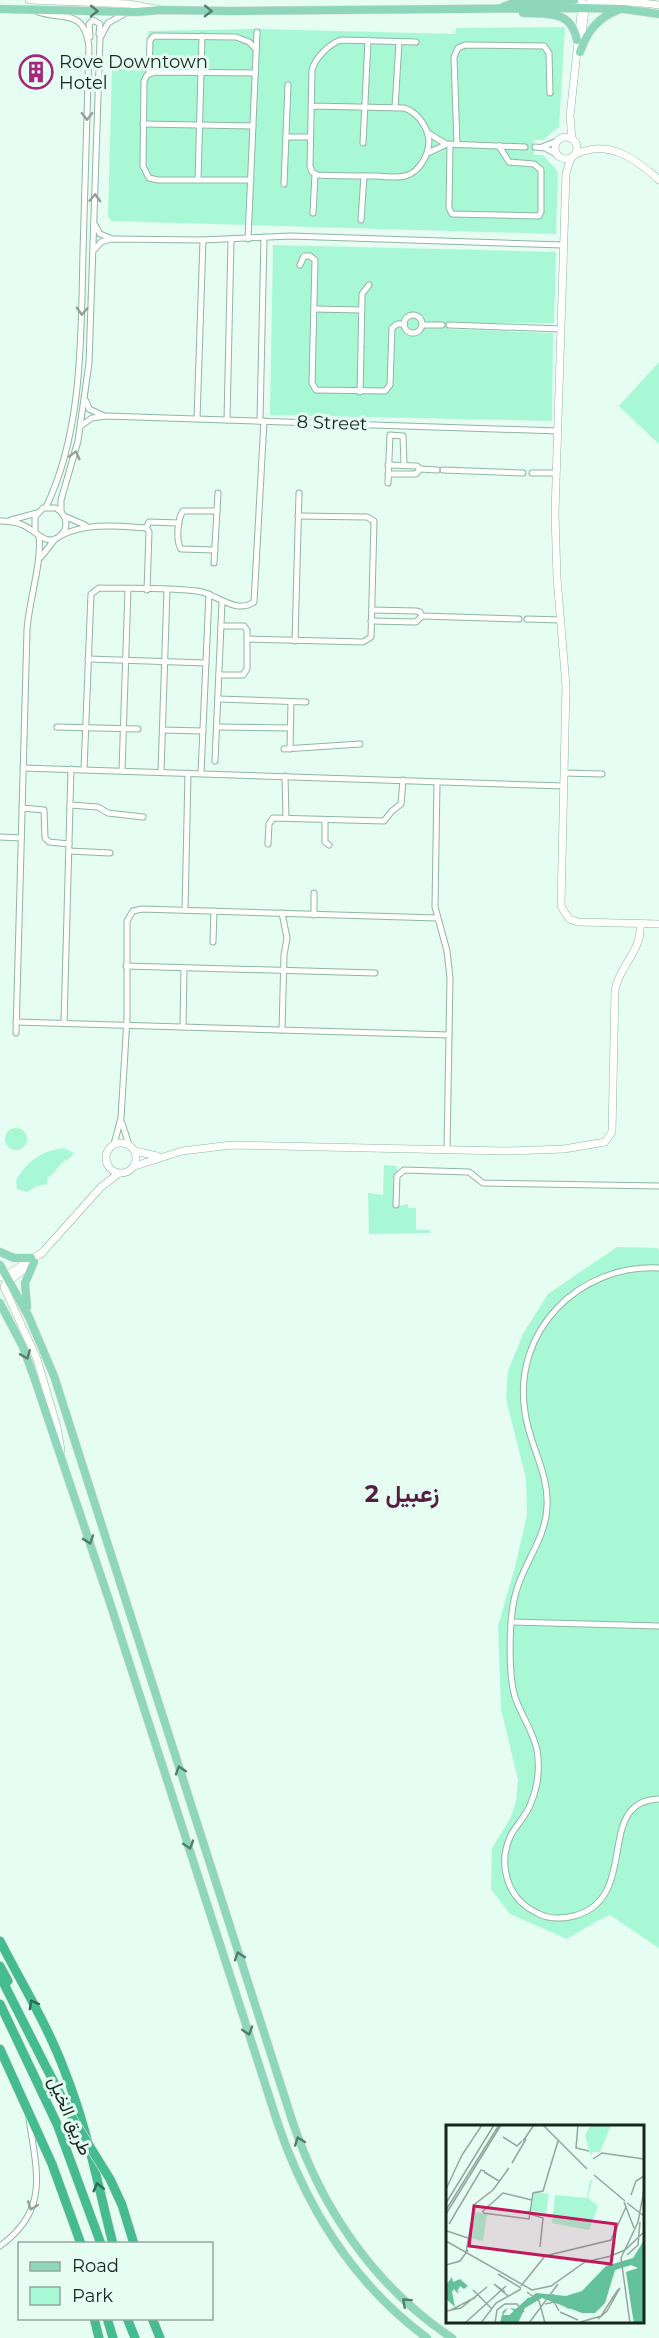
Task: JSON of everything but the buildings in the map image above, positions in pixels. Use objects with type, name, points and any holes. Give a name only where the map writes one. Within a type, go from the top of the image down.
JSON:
[{"type":"highway","points":[[0,1941],[48,2032],[66,2073],[80,2116],[112,2242]]},
{"type":"highway","points":[[0,1966],[12,1990],[15,2006]]},
{"type":"highway","points":[[0,1976],[74,2121],[110,2179],[122,2205],[133,2242]]},
{"type":"highway","name":"طريق الخيل","points":[[0,2004],[57,2124],[100,2242]]},
{"type":"highway","name":"طريق الخيل","points":[[0,2049],[52,2164],[80,2242]]},
{"type":"highway","points":[[94,2320],[99,2338]]},
{"type":"highway","points":[[107,2320],[113,2338]]},
{"type":"highway","points":[[128,2320],[135,2338]]},
{"type":"highway","points":[[152,2320],[160,2338]]},
{"type":"main road","points":[[502,8],[516,2],[573,0]]},
{"type":"main road","points":[[0,9],[127,12],[502,8],[598,4],[659,14]]},
{"type":"main road","points":[[502,8],[513,13],[560,16],[572,26],[577,40]]},
{"type":"main road","points":[[580,52],[585,38],[595,24],[608,14],[624,9]]},
{"type":"main road","points":[[0,1252],[15,1258],[32,1260],[25,1283],[29,1317]]},
{"type":"main road","points":[[0,1265],[29,1317],[59,1390],[292,2120],[309,2165],[336,2218],[370,2264],[417,2312],[452,2338]]},
{"type":"main road","points":[[0,1303],[29,1364],[61,1456],[292,2163],[320,2219],[350,2263],[385,2302],[427,2338]]},
{"type":"street","points":[[29,0],[129,4],[161,10]]},
{"type":"street","points":[[598,4],[633,1],[659,5]]},
{"type":"street","points":[[582,5],[570,116],[577,149],[566,173],[556,474],[555,556],[566,686],[561,902],[564,913],[569,919],[578,922],[659,924]]},
{"type":"street","points":[[576,66],[580,52],[582,5]]},
{"type":"street","points":[[35,11],[72,18],[85,31],[89,47]]},
{"type":"street","points":[[99,47],[104,28],[112,20],[127,12]]},
{"type":"street","points":[[39,561],[66,526],[62,513],[62,500],[81,426],[85,400],[91,341],[94,250],[100,24],[96,20],[89,24],[79,362],[66,451],[57,483],[46,507]]},
{"type":"street","points":[[248,239],[257,32]]},
{"type":"street","points":[[198,180],[202,36]]},
{"type":"street","points":[[251,180],[158,180],[146,174],[142,166],[144,81],[149,73],[152,37],[236,37],[249,42],[256,49]]},
{"type":"street","points":[[313,213],[315,174],[309,166],[312,70],[315,62],[338,40],[416,42]]},
{"type":"street","points":[[363,143],[368,40]]},
{"type":"street","points":[[395,108],[399,42]]},
{"type":"street","points":[[457,145],[454,57],[458,48],[465,45],[544,46],[549,53],[550,93]]},
{"type":"street","points":[[149,73],[255,73]]},
{"type":"street","points":[[284,184],[288,86]]},
{"type":"street","points":[[311,106],[395,108],[412,112],[435,139],[449,145]]},
{"type":"street","points":[[566,173],[555,148],[570,116]]},
{"type":"street","points":[[143,123],[253,126]]},
{"type":"street","points":[[315,174],[406,176],[417,169],[427,154],[429,145],[426,130]]},
{"type":"street","points":[[286,137],[310,137]]},
{"type":"street","points":[[594,149],[565,159],[538,147],[560,139],[574,141],[594,149],[611,150],[631,157],[659,180]]},
{"type":"street","points":[[449,145],[449,208],[453,214],[539,216],[541,212],[541,170],[534,164],[509,162]]},
{"type":"street","points":[[427,154],[436,148],[449,145],[525,147]]},
{"type":"street","points":[[499,146],[509,162]]},
{"type":"street","points":[[509,162],[512,147]]},
{"type":"street","points":[[361,220],[364,176]]},
{"type":"street","points":[[94,225],[100,234],[111,239]]},
{"type":"street","points":[[94,250],[100,242],[111,239],[231,240],[299,236],[563,245]]},
{"type":"street","points":[[84,770],[92,590],[99,588],[167,590],[209,594],[222,603],[248,605],[256,597],[262,421],[264,237]]},
{"type":"street","points":[[197,419],[203,240]]},
{"type":"street","points":[[227,420],[231,240]]},
{"type":"street","points":[[300,265],[304,256],[310,256],[315,260],[312,386],[319,391],[382,393],[389,387],[392,328],[397,324],[404,324]]},
{"type":"street","points":[[360,392],[362,294],[369,285]]},
{"type":"street","points":[[314,309],[362,310]]},
{"type":"street","points":[[413,316],[420,319],[422,325],[418,332],[413,333],[406,330],[404,324],[406,319],[413,316]]},
{"type":"street","points":[[422,325],[561,329]]},
{"type":"street","points":[[85,400],[92,413],[106,416]]},
{"type":"street","points":[[81,426],[88,420],[106,416]]},
{"type":"street","name":"8 Street","points":[[106,416],[558,431]]},
{"type":"street","points":[[388,483],[388,437],[391,434],[400,434],[404,437],[398,474]]},
{"type":"street","points":[[388,465],[417,466],[420,470]]},
{"type":"street","points":[[388,474],[417,473],[420,470],[523,473]]},
{"type":"street","points":[[532,473],[556,474]]},
{"type":"street","points":[[295,641],[299,493]]},
{"type":"street","points":[[214,563],[218,494]]},
{"type":"street","points":[[3,521],[51,507],[76,523],[89,526],[146,528]]},
{"type":"street","points":[[215,550],[180,548],[179,523],[180,515],[185,510],[217,511]]},
{"type":"street","points":[[16,1033],[27,630],[30,602],[39,561],[37,534],[33,522],[37,512]]},
{"type":"street","points":[[247,639],[366,642],[371,637],[374,521],[367,518],[298,516]]},
{"type":"street","points":[[3,521],[22,525],[47,540],[89,526]]},
{"type":"street","points":[[146,528],[149,522],[179,523]]},
{"type":"street","points":[[146,528],[149,532],[147,590]]},
{"type":"street","points":[[122,771],[128,589]]},
{"type":"street","points":[[161,772],[167,590]]},
{"type":"street","points":[[201,773],[209,594]]},
{"type":"street","points":[[215,761],[222,603]]},
{"type":"street","points":[[372,610],[416,611],[422,616]]},
{"type":"street","points":[[371,621],[417,621],[422,616],[519,619]]},
{"type":"street","points":[[527,620],[560,620]]},
{"type":"street","points":[[219,675],[245,674],[247,639],[247,630],[244,627],[221,626]]},
{"type":"street","points":[[88,659],[206,663]]},
{"type":"street","points":[[218,699],[306,702]]},
{"type":"street","points":[[291,702],[287,749],[360,744]]},
{"type":"street","points":[[57,727],[138,729]]},
{"type":"street","points":[[217,728],[290,728]]},
{"type":"street","points":[[163,730],[203,731]]},
{"type":"street","points":[[23,768],[564,786]]},
{"type":"street","points":[[64,1023],[71,769]]},
{"type":"street","points":[[185,910],[188,773]]},
{"type":"street","points":[[564,773],[602,774]]},
{"type":"street","points":[[285,776],[286,818]]},
{"type":"street","points":[[268,844],[270,820],[273,818],[384,821],[401,804],[403,780]]},
{"type":"street","points":[[437,782],[435,904],[450,969],[447,1150]]},
{"type":"street","points":[[70,805],[98,807],[108,813],[143,817]]},
{"type":"street","points":[[22,808],[44,810],[45,838],[49,842],[69,844]]},
{"type":"street","points":[[325,820],[325,842],[329,845]]},
{"type":"street","points":[[0,837],[21,838]]},
{"type":"street","points":[[69,851],[110,853]]},
{"type":"street","points":[[314,893],[314,915]]},
{"type":"street","points":[[101,1187],[108,1166],[106,1154],[114,1144],[122,1119],[127,921],[130,913],[137,909],[437,918]]},
{"type":"street","points":[[213,942],[214,911]]},
{"type":"street","points":[[282,914],[287,938],[283,970],[282,1030]]},
{"type":"street","points":[[61,1456],[59,1434],[46,1386],[30,1341],[4,1287],[6,1278],[17,1276],[43,1252],[101,1187],[118,1174],[130,1172],[135,1166],[162,1156],[192,1149],[231,1145],[545,1150],[588,1146],[608,1140],[612,1132],[615,990],[619,977],[639,941],[640,924]]},
{"type":"street","points":[[126,966],[375,974]]},
{"type":"street","points":[[183,1027],[184,968]]},
{"type":"street","points":[[16,1022],[449,1035]]},
{"type":"street","points":[[122,1119],[129,1145]]},
{"type":"street","points":[[114,1144],[124,1143],[135,1151],[150,1156],[162,1156]]},
{"type":"street","points":[[135,1151],[135,1166]]},
{"type":"street","points":[[108,1166],[118,1174]]},
{"type":"street","points":[[396,1205],[397,1176],[404,1170],[471,1173],[483,1183],[659,1186]]},
{"type":"street","points":[[659,1268],[621,1271],[601,1277],[584,1286],[554,1309],[532,1344],[524,1378],[524,1406],[529,1433],[543,1469],[547,1491],[547,1511],[541,1539],[516,1593],[512,1622],[512,1682],[518,1705],[534,1740],[538,1768],[532,1800],[512,1833],[505,1852],[506,1878],[517,1898],[534,1912],[549,1917],[572,1917],[589,1909],[604,1895],[611,1883],[621,1829],[626,1815],[640,1802],[659,1798]]},
{"type":"street","points":[[512,1622],[659,1626]]},
{"type":"street","points":[[0,2246],[24,2223],[33,2205],[36,2191],[37,2163],[27,2108]]},
{"type":"green space","points":[[565,27],[559,127],[543,140],[534,140],[534,155],[543,155],[558,172],[556,234],[112,221],[108,217],[112,69],[147,70],[148,31],[258,29],[455,34],[456,28]]},
{"type":"green space","points":[[273,245],[556,252],[554,323],[449,323],[449,329],[553,333],[552,421],[270,415]]},
{"type":"green space","points":[[659,362],[659,444],[619,406]]},
{"type":"green space","points":[[12,1128],[20,1128],[27,1135],[27,1143],[20,1150],[12,1150],[5,1143],[5,1135]]},
{"type":"green space","points":[[64,1148],[74,1153],[48,1177],[47,1184],[37,1186],[27,1192],[17,1189],[16,1181],[30,1163],[42,1154]]},
{"type":"green space","points":[[384,1165],[397,1166],[395,1207],[408,1204],[408,1208],[416,1208],[416,1230],[430,1230],[430,1233],[369,1234],[368,1193],[383,1195]]},
{"type":"green space","points":[[617,1247],[658,1248],[659,1252],[659,1948],[610,1915],[567,1939],[510,1914],[491,1889],[492,1848],[510,1819],[516,1801],[518,1780],[501,1709],[498,1626],[527,1515],[526,1478],[506,1399],[508,1371],[523,1334],[548,1294]]},
{"type":"place","name":"Rove Downtown Hotel","points":[[36,72]]},
{"type":"district","name":"زعبيل 2","points":[[402,1494]]}]
